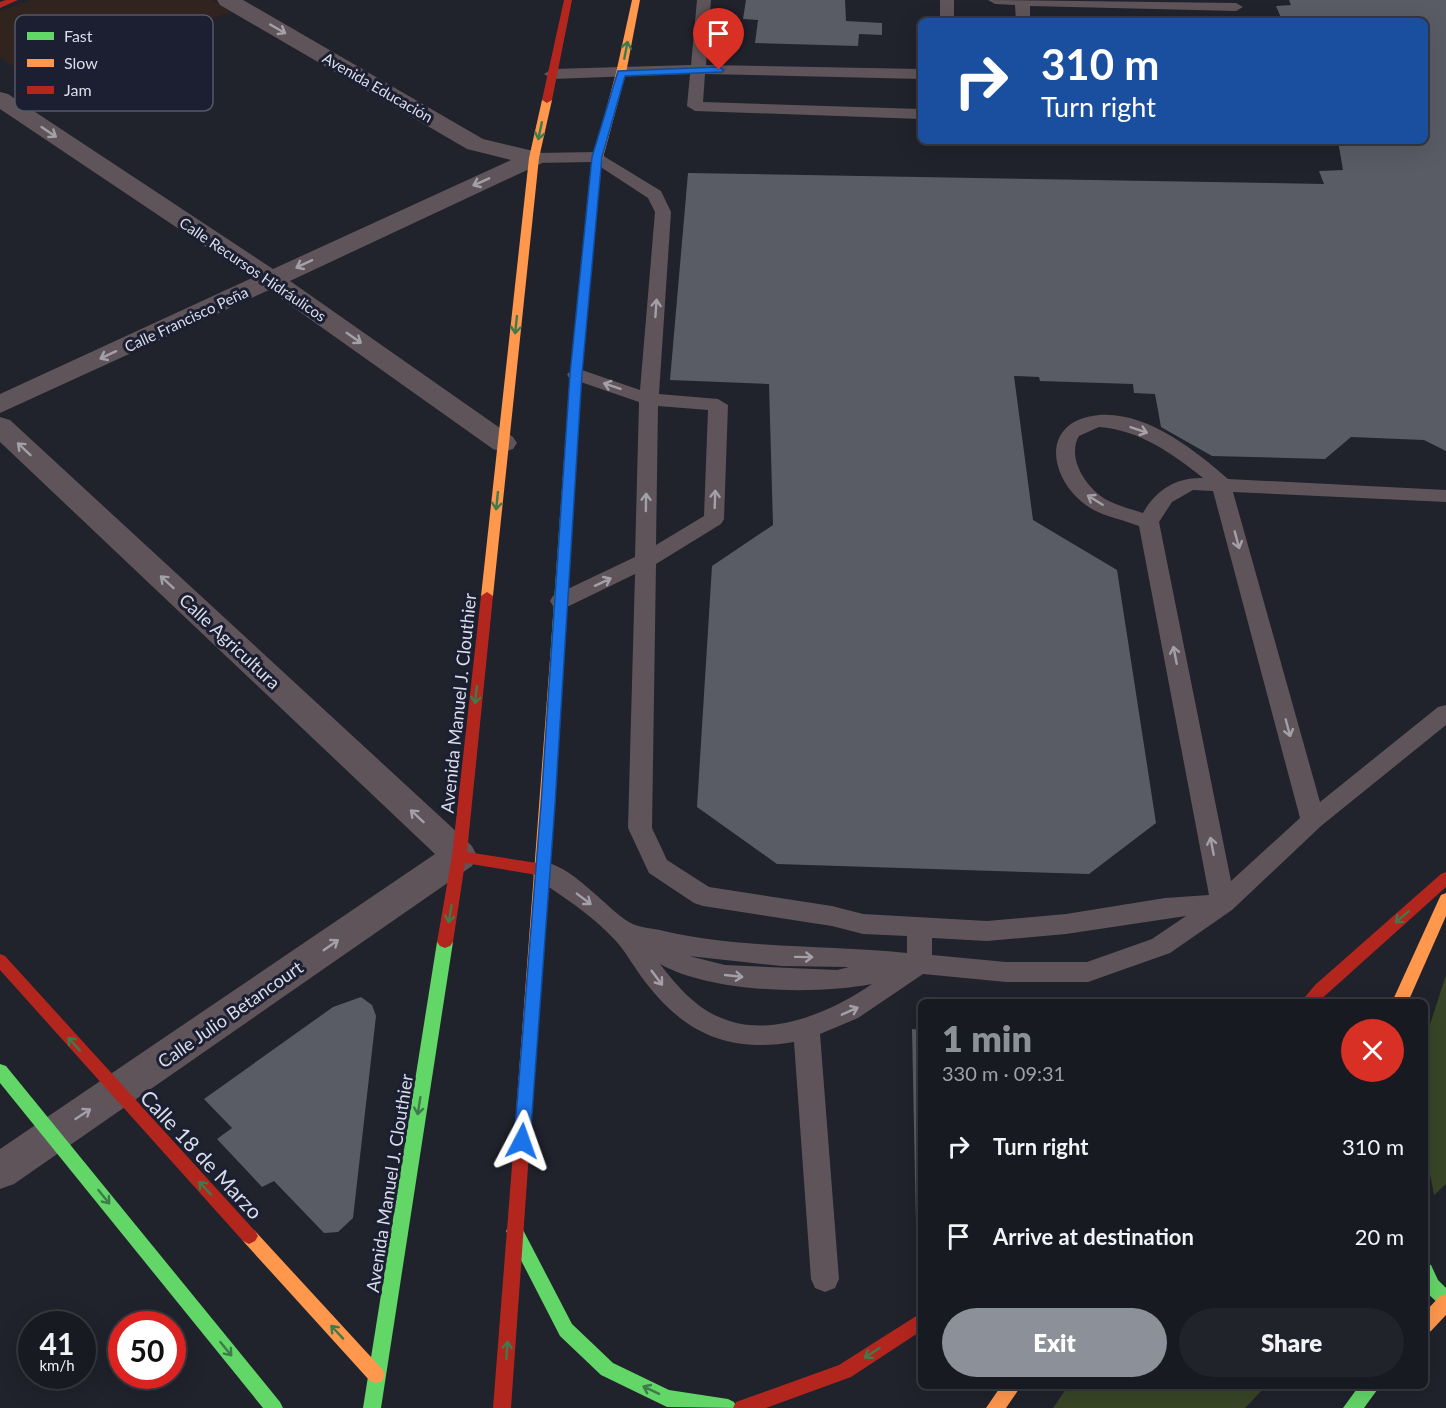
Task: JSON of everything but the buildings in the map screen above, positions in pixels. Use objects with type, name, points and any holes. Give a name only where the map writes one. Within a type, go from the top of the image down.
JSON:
[{"type":"main road","points":[[0,5],[14,0]]},
{"type":"main road","name":"Avenida Manuel J. Clouthier","points":[[372,1408],[459,856],[534,158],[568,0]]},
{"type":"main road","points":[[502,1408],[543,870],[576,374],[597,157],[621,73],[636,0]]},
{"type":"main road","points":[[459,856],[543,870]]},
{"type":"main road","points":[[1305,999],[1320,989],[1446,878]]},
{"type":"main road","points":[[1401,999],[1446,899]]},
{"type":"main road","name":"Calle 18 de Marzo","points":[[0,960],[117,1092],[376,1375]]},
{"type":"main road","points":[[1312,999],[1320,989]]},
{"type":"main road","points":[[0,1071],[274,1408]]},
{"type":"main road","points":[[515,1231],[566,1330],[607,1370],[667,1398],[728,1408]]},
{"type":"main road","points":[[1428,1278],[1431,1286],[1446,1300],[1428,1321]]},
{"type":"main road","points":[[742,1408],[845,1371],[918,1323]]},
{"type":"main road","points":[[995,1408],[1010,1389]]},
{"type":"main road","points":[[1352,1408],[1368,1389]]},
{"type":"street","name":"Avenida Educación","points":[[228,0],[475,144],[534,158]]},
{"type":"street","name":"Calle Recursos Hidráulicos","points":[[0,99],[15,109]]},
{"type":"street","name":"Calle Recursos Hidráulicos","points":[[18,111],[272,280],[503,443]]},
{"type":"street","name":"Calle Francisco Peña","points":[[0,405],[534,158]]},
{"type":"street","name":"Calle Agricultura","points":[[0,426],[459,856]]},
{"type":"street","name":"Calle Julio Betancourt","points":[[0,1171],[459,856]]},
{"type":"lane","points":[[704,0],[696,69],[695,106],[918,114]]},
{"type":"lane","points":[[947,0],[947,18]]},
{"type":"lane","points":[[995,0],[1237,9]]},
{"type":"lane","points":[[1022,1],[1023,18]]},
{"type":"lane","points":[[552,74],[696,69],[918,74]]},
{"type":"lane","points":[[534,158],[597,157],[655,195],[663,212],[649,399],[640,828],[658,866],[704,896],[832,916],[863,924],[920,928],[987,931],[1066,924],[1165,908],[1223,903]]},
{"type":"lane","points":[[561,601],[645,561],[714,519],[718,405],[649,399],[576,374]]},
{"type":"lane","points":[[1149,522],[1098,504],[1078,488],[1068,470],[1065,448],[1070,433],[1082,425],[1101,422],[1126,426],[1175,447],[1197,462],[1221,484],[1313,820]]},
{"type":"lane","points":[[1223,903],[1149,522],[1158,502],[1172,490],[1192,484],[1446,496]]},
{"type":"lane","points":[[543,870],[585,899],[622,931],[685,966],[725,975],[837,980],[920,963],[1006,972],[1088,972],[1161,945],[1223,903],[1313,820],[1446,713]]},
{"type":"lane","points":[[920,928],[920,963]]},
{"type":"lane","points":[[622,931],[662,985],[681,1005],[710,1025],[734,1032],[765,1035],[806,1028],[853,1011],[888,989],[920,963]]},
{"type":"lane","points":[[806,1028],[825,1279]]},
{"type":"shaded area","points":[[31,0],[213,0],[231,12],[213,19],[213,15],[15,15],[15,68],[0,57],[0,11]]},
{"type":"green space","points":[[1446,975],[1446,1184],[1434,1195],[1428,1164],[1428,1031]]},
{"type":"green space","points":[[1066,1389],[1263,1389],[1245,1408],[1053,1408]]},
{"type":"traffic: fast","points":[[557,659],[576,374],[596,165]]},
{"type":"traffic: fast","points":[[372,1408],[445,942]]},
{"type":"traffic: fast","points":[[0,1071],[274,1408]]},
{"type":"traffic: fast","points":[[515,1231],[566,1330],[607,1369],[667,1398],[728,1408]]},
{"type":"traffic: fast","points":[[1428,1277],[1432,1286],[1446,1299]]},
{"type":"traffic: fast","points":[[1352,1408],[1368,1389]]},
{"type":"traffic: slow","points":[[596,165],[621,73],[636,0]]},
{"type":"traffic: slow","points":[[487,596],[534,158],[547,100]]},
{"type":"traffic: slow","points":[[521,1153],[557,659]]},
{"type":"traffic: slow","points":[[1401,999],[1446,899]]},
{"type":"traffic: slow","points":[[249,1236],[376,1375]]},
{"type":"traffic: slow","points":[[1428,1322],[1446,1302]]},
{"type":"traffic: slow","points":[[995,1408],[1010,1389]]},
{"type":"traffic: jam","points":[[0,5],[14,0]]},
{"type":"traffic: jam","points":[[547,100],[568,0]]},
{"type":"traffic: jam","points":[[445,942],[459,856],[487,596]]},
{"type":"traffic: jam","points":[[459,856],[543,870]]},
{"type":"traffic: jam","points":[[1312,999],[1446,878]]},
{"type":"traffic: jam","points":[[0,960],[249,1236]]},
{"type":"traffic: jam","points":[[502,1408],[521,1153]]},
{"type":"traffic: jam","points":[[742,1408],[845,1371],[918,1323]]},
{"type":"route","points":[[522,1141],[548,805],[576,374],[597,157],[621,73],[719,70]]}]
